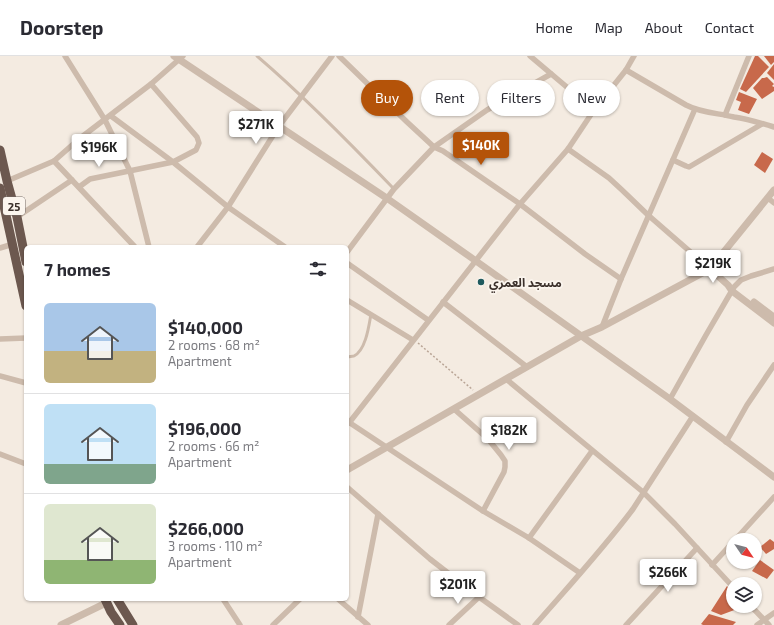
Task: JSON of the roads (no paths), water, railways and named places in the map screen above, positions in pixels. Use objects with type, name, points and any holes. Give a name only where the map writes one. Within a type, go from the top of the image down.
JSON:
[{"type":"highway","name":"25","points":[[0,150],[3,184],[24,296]]},
{"type":"highway","name":"25","points":[[3,184],[17,217],[24,252]]},
{"type":"highway","points":[[106,601],[111,612],[120,625]]},
{"type":"highway","points":[[118,601],[134,625]]},
{"type":"street","points":[[65,56],[105,120],[130,171],[148,245]]},
{"type":"street","points":[[199,245],[228,207],[279,126],[332,56]]},
{"type":"street","points":[[339,56],[434,147],[443,151],[520,204],[621,279]]},
{"type":"street","points":[[530,56],[563,84]]},
{"type":"street","points":[[618,80],[634,56]]},
{"type":"street","points":[[725,115],[749,56]]},
{"type":"street","points":[[3,184],[54,161],[79,139],[151,84],[179,57],[388,199],[476,261],[670,399],[774,477]]},
{"type":"street","points":[[626,70],[686,105],[702,112],[725,115],[774,127]]},
{"type":"street","points":[[349,249],[394,190],[434,147],[487,110],[551,74]]},
{"type":"street","points":[[79,188],[90,179],[172,162],[196,150],[199,143],[197,137],[151,84]]},
{"type":"street","points":[[602,327],[648,215],[695,109]]},
{"type":"street","points":[[110,116],[172,162],[228,207],[282,245]]},
{"type":"street","points":[[349,421],[520,204],[568,149],[590,116]]},
{"type":"street","points":[[672,160],[689,167],[762,124]]},
{"type":"street","points":[[568,149],[608,178],[648,215],[774,323]]},
{"type":"street","points":[[54,161],[132,245]]},
{"type":"street","points":[[17,217],[72,180]]},
{"type":"street","points":[[349,469],[581,336],[602,327],[710,269],[774,190]]},
{"type":"street","points":[[768,198],[774,203]]},
{"type":"street","points":[[0,248],[13,244]]},
{"type":"street","points":[[349,264],[428,320]]},
{"type":"street","points":[[670,399],[731,287],[741,280],[774,269]]},
{"type":"street","points":[[731,287],[774,316]]},
{"type":"street","points":[[349,301],[414,340]]},
{"type":"street","points":[[443,302],[527,367]]},
{"type":"street","points":[[0,339],[24,338]]},
{"type":"street","points":[[726,442],[747,405],[774,366]]},
{"type":"street","points":[[0,376],[24,382]]},
{"type":"street","points":[[506,379],[643,492],[662,510],[726,580]]},
{"type":"street","points":[[454,409],[488,439],[505,461],[504,472],[483,511]]},
{"type":"street","points":[[535,625],[625,519],[692,416]]},
{"type":"street","points":[[349,423],[483,511],[529,538],[580,573]]},
{"type":"street","points":[[529,538],[592,451]]},
{"type":"street","points":[[0,454],[24,463]]},
{"type":"street","points":[[349,490],[430,559],[479,598],[518,625]]},
{"type":"street","points":[[741,533],[774,497]]},
{"type":"street","points":[[358,617],[378,514]]},
{"type":"street","points":[[626,625],[697,548]]},
{"type":"street","points":[[712,565],[726,550]]},
{"type":"street","points":[[449,625],[479,598]]},
{"type":"street","points":[[61,625],[106,601]]},
{"type":"street","points":[[224,601],[240,625]]},
{"type":"street","points":[[273,625],[298,601]]},
{"type":"street","points":[[340,601],[368,625]]},
{"type":"street","points":[[758,613],[769,625]]},
{"type":"street","points":[[758,625],[774,613]]},
{"type":"lane","points":[[257,56],[355,148],[394,190]]},
{"type":"lane","points":[[349,357],[354,356],[364,342],[368,332],[371,314]]},
{"type":"place","name":"مسجد العمري","points":[[481,282]]}]
